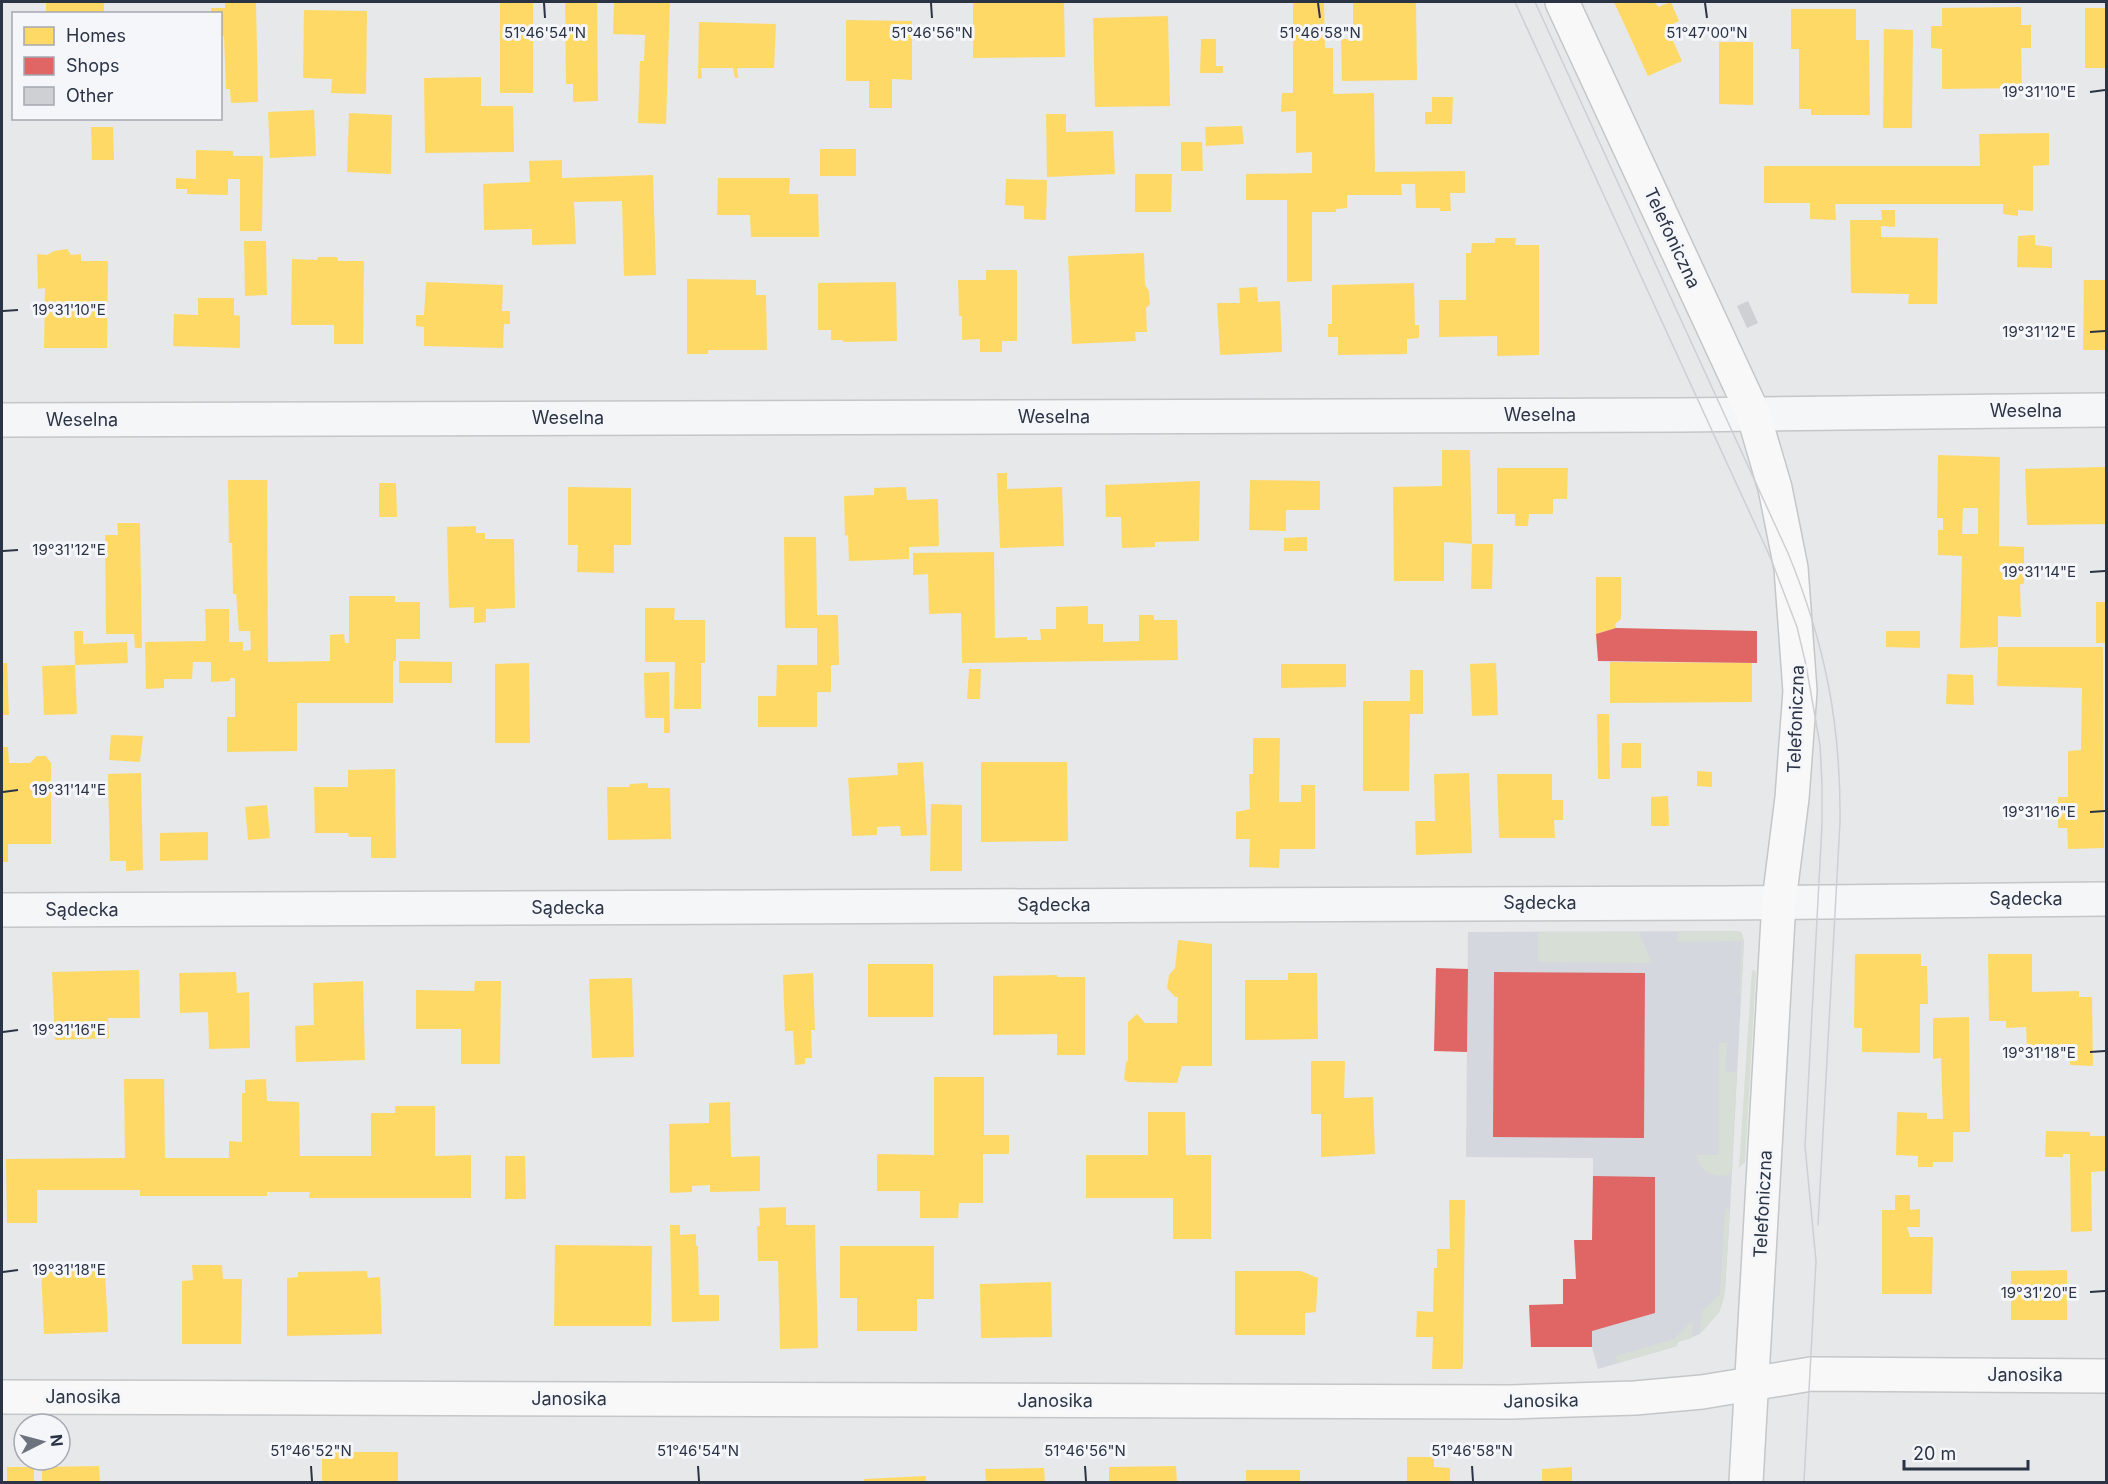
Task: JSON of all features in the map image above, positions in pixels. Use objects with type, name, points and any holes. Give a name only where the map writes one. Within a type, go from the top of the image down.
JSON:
[{"type":"street","name":"Telefoniczna","points":[[1562,2],[1753,413],[1775,488],[1791,568],[1800,691],[1792,798],[1779,902],[1746,1482]]},
{"type":"street","name":"Weselna","points":[[2,420],[1680,415],[2106,410]]},
{"type":"street","name":"Sądecka","points":[[2,910],[2106,899]]},
{"type":"street","name":"Janosika","points":[[2,1397],[1512,1402],[1635,1398],[1702,1392],[1810,1374],[2106,1376]]},
{"type":"shaded area","points":[[1468,932],[1741,932],[1744,941],[1723,1301],[1719,1312],[1700,1334],[1678,1342],[1677,1346],[1598,1369],[1592,1347],[1593,1158],[1466,1157]]},
{"type":"shaded area","points":[[1538,932],[1639,932],[1652,963],[1538,962]]},
{"type":"shaded area","points":[[1678,932],[1741,932],[1744,941],[1741,994],[1734,993],[1739,993],[1742,941],[1677,942]]},
{"type":"shaded area","points":[[1752,970],[1756,971],[1745,1162],[1739,1168]]},
{"type":"shaded area","points":[[1719,1043],[1727,1043],[1725,1072],[1737,1072],[1731,1174],[1725,1176],[1709,1173],[1701,1166],[1696,1155],[1719,1155]]},
{"type":"shaded area","points":[[1725,1208],[1730,1210],[1723,1301],[1719,1312],[1700,1334],[1701,1312],[1720,1294]]},
{"type":"shaded area","points":[[1693,1320],[1692,1338],[1678,1342],[1677,1346],[1617,1363],[1616,1356],[1674,1339]]},
{"type":"building: Homes","points":[[46,2],[104,2],[104,12],[46,12]]},
{"type":"building: Homes","points":[[225,2],[256,2],[258,102],[231,103],[230,89],[226,89],[222,12],[211,12],[211,8],[225,8]]},
{"type":"building: Homes","points":[[500,2],[533,2],[533,93],[500,93]]},
{"type":"building: Homes","points":[[565,2],[597,2],[598,101],[573,102],[573,84],[566,84]]},
{"type":"building: Homes","points":[[614,2],[670,2],[666,124],[638,123],[640,61],[644,61],[645,35],[613,34]]},
{"type":"building: Homes","points":[[973,2],[1064,2],[1065,57],[973,58]]},
{"type":"building: Homes","points":[[1293,2],[1324,2],[1325,48],[1333,48],[1333,94],[1374,93],[1375,172],[1465,171],[1465,193],[1450,193],[1451,211],[1440,211],[1440,208],[1416,208],[1415,184],[1401,184],[1402,195],[1347,195],[1347,208],[1336,209],[1336,212],[1312,212],[1312,281],[1287,282],[1287,200],[1246,200],[1246,174],[1312,173],[1312,152],[1296,153],[1296,111],[1281,112],[1282,93],[1293,93]]},
{"type":"building: Homes","points":[[1353,2],[1416,2],[1417,80],[1342,81],[1341,39],[1353,39]]},
{"type":"building: Homes","points":[[1614,2],[1655,2],[1658,7],[1671,2],[1679,21],[1667,27],[1682,61],[1648,76]]},
{"type":"building: Homes","points":[[2021,7],[2021,25],[2031,25],[2031,48],[2021,48],[2022,88],[1942,89],[1942,49],[1931,48],[1931,26],[1942,26],[1942,8]]},
{"type":"building: Homes","points":[[2085,8],[2106,8],[2106,68],[2085,68]]},
{"type":"building: Homes","points":[[1791,9],[1856,9],[1856,40],[1869,40],[1870,115],[1811,115],[1811,109],[1799,109],[1799,49],[1791,49]]},
{"type":"building: Homes","points":[[304,10],[367,11],[366,94],[331,93],[332,79],[303,78]]},
{"type":"building: Homes","points":[[1168,16],[1170,106],[1095,107],[1093,18]]},
{"type":"building: Homes","points":[[846,20],[912,21],[912,80],[892,79],[892,108],[869,108],[869,81],[846,81]]},
{"type":"building: Homes","points":[[699,22],[776,24],[774,68],[737,68],[738,78],[735,78],[733,68],[701,68],[702,78],[698,79]]},
{"type":"building: Homes","points":[[1884,29],[1913,30],[1912,128],[1883,128]]},
{"type":"building: Homes","points":[[1201,39],[1216,39],[1216,66],[1223,66],[1223,73],[1200,73]]},
{"type":"building: Homes","points":[[1719,42],[1753,42],[1753,105],[1719,104]]},
{"type":"building: Homes","points":[[481,77],[481,106],[513,106],[514,152],[425,153],[424,78]]},
{"type":"building: Homes","points":[[1432,97],[1453,97],[1452,124],[1425,124],[1425,112],[1432,112]]},
{"type":"building: Homes","points":[[314,110],[316,156],[270,158],[268,112]]},
{"type":"building: Homes","points":[[349,113],[392,115],[391,174],[347,172]]},
{"type":"building: Homes","points":[[1046,114],[1066,114],[1066,132],[1113,131],[1115,174],[1047,177]]},
{"type":"building: Homes","points":[[1242,126],[1244,144],[1206,146],[1205,127]]},
{"type":"building: Homes","points":[[91,127],[113,127],[114,160],[92,160]]},
{"type":"building: Homes","points":[[2049,133],[2049,165],[2033,166],[2033,211],[2018,210],[2018,216],[2003,214],[2003,204],[1835,204],[1836,220],[1810,219],[1810,203],[1764,203],[1764,166],[1980,166],[1979,134]]},
{"type":"building: Homes","points":[[1181,142],[1202,142],[1203,171],[1181,171]]},
{"type":"building: Homes","points":[[820,149],[856,149],[856,176],[820,176]]},
{"type":"building: Homes","points":[[196,150],[233,151],[233,156],[263,156],[262,231],[240,231],[240,179],[228,179],[228,195],[187,194],[187,189],[176,189],[176,178],[196,179]]},
{"type":"building: Homes","points":[[562,160],[562,178],[653,175],[656,275],[624,276],[622,201],[574,202],[576,244],[532,245],[532,229],[484,230],[483,184],[530,182],[529,161]]},
{"type":"building: Homes","points":[[1135,174],[1172,174],[1171,212],[1135,212]]},
{"type":"building: Homes","points":[[718,178],[790,178],[789,194],[818,194],[819,237],[751,237],[750,215],[717,215]]},
{"type":"building: Homes","points":[[1006,179],[1047,180],[1046,220],[1024,219],[1024,206],[1005,205]]},
{"type":"building: Homes","points":[[1881,210],[1895,210],[1895,227],[1881,226],[1881,237],[1938,238],[1937,304],[1908,304],[1909,294],[1851,293],[1850,220],[1882,220]]},
{"type":"building: Homes","points":[[2035,235],[2035,245],[2052,247],[2052,268],[2017,267],[2018,236]]},
{"type":"building: Homes","points":[[1495,238],[1516,238],[1515,245],[1539,245],[1539,355],[1497,356],[1497,336],[1439,337],[1439,300],[1466,300],[1466,253],[1471,253],[1472,243],[1495,243]]},
{"type":"building: Homes","points":[[244,241],[266,241],[267,295],[245,296]]},
{"type":"building: Homes","points":[[67,249],[71,255],[81,254],[81,261],[108,261],[107,348],[44,348],[45,288],[38,289],[37,254],[47,255],[54,251]]},
{"type":"building: Homes","points":[[1144,253],[1145,285],[1149,291],[1150,304],[1146,308],[1147,332],[1135,332],[1136,341],[1072,344],[1068,256]]},
{"type":"building: Homes","points":[[318,257],[337,257],[338,261],[364,261],[363,344],[334,344],[334,325],[291,325],[292,259],[317,260]]},
{"type":"building: Homes","points":[[986,270],[1017,270],[1017,341],[1002,341],[1002,352],[980,352],[980,339],[962,340],[958,280],[986,280]]},
{"type":"building: Homes","points":[[687,279],[756,280],[756,295],[766,295],[767,350],[708,350],[708,354],[687,354]]},
{"type":"building: Homes","points":[[2084,280],[2106,280],[2106,350],[2083,350]]},
{"type":"building: Homes","points":[[426,282],[503,285],[502,311],[510,311],[510,324],[504,324],[503,348],[424,346],[424,327],[416,326],[416,315],[424,315]]},
{"type":"building: Homes","points":[[896,282],[897,341],[843,342],[843,340],[831,340],[831,330],[818,330],[818,283]]},
{"type":"building: Homes","points":[[1414,283],[1415,325],[1419,325],[1419,338],[1407,339],[1407,354],[1338,355],[1338,337],[1328,337],[1328,324],[1332,324],[1332,285]]},
{"type":"building: Homes","points":[[1257,287],[1258,302],[1280,301],[1282,352],[1220,355],[1217,303],[1240,303],[1239,288]]},
{"type":"building: Homes","points":[[198,298],[234,298],[234,315],[240,316],[240,348],[173,346],[174,314],[198,315]]},
{"type":"building: Homes","points":[[1442,450],[1470,450],[1472,544],[1444,542],[1444,581],[1394,581],[1393,487],[1442,486]]},
{"type":"building: Homes","points":[[1938,455],[2000,457],[1999,546],[2024,547],[2024,584],[2020,584],[2021,617],[1998,616],[1998,647],[1960,648],[1962,556],[1938,555],[1938,530],[1943,530],[1943,518],[1937,518]],"holes":[[[1963,508],[1978,508],[1978,534],[1962,534]]]},
{"type":"building: Homes","points":[[2105,467],[2106,524],[2027,525],[2025,469]]},
{"type":"building: Homes","points":[[1497,468],[1568,468],[1567,499],[1553,499],[1553,514],[1529,514],[1528,526],[1515,526],[1515,514],[1497,514]]},
{"type":"building: Homes","points":[[997,473],[1007,473],[1007,489],[1062,487],[1064,546],[1000,548]]},
{"type":"building: Homes","points":[[228,480],[267,480],[268,662],[330,661],[330,635],[344,634],[345,643],[349,643],[349,596],[395,596],[395,602],[420,602],[420,639],[396,639],[396,661],[393,661],[393,703],[297,703],[297,751],[227,752],[227,717],[235,717],[235,678],[230,678],[230,681],[211,682],[211,662],[193,662],[192,679],[164,679],[164,688],[146,689],[145,642],[206,641],[205,609],[229,609],[229,642],[243,642],[243,651],[251,650],[250,631],[239,631],[236,594],[233,594]]},
{"type":"building: Homes","points":[[1250,480],[1320,481],[1320,510],[1286,510],[1286,531],[1249,530]]},
{"type":"building: Homes","points":[[1200,481],[1199,541],[1155,542],[1155,547],[1122,548],[1121,517],[1106,517],[1105,485]]},
{"type":"building: Homes","points":[[379,483],[396,483],[397,517],[379,517]]},
{"type":"building: Homes","points":[[568,487],[631,488],[631,545],[614,545],[614,573],[577,572],[578,545],[568,545]]},
{"type":"building: Homes","points":[[906,487],[907,500],[938,499],[939,546],[909,547],[909,559],[849,561],[848,535],[845,536],[844,496],[874,495],[874,488]]},
{"type":"building: Homes","points":[[117,523],[140,523],[142,648],[135,648],[134,634],[106,634],[105,535],[118,535]]},
{"type":"building: Homes","points":[[476,526],[476,533],[485,533],[485,539],[514,539],[515,608],[486,609],[486,622],[474,623],[474,607],[449,608],[447,527]]},
{"type":"building: Homes","points":[[784,537],[816,537],[817,615],[838,615],[839,665],[831,665],[831,692],[817,692],[817,727],[758,727],[758,696],[776,696],[777,665],[817,665],[817,628],[785,628]]},
{"type":"building: Homes","points":[[1307,537],[1307,551],[1284,551],[1284,538]]},
{"type":"building: Homes","points":[[1472,544],[1493,544],[1492,589],[1471,589]]},
{"type":"building: Homes","points":[[994,552],[995,638],[1027,637],[1027,640],[1041,640],[1040,629],[1056,629],[1056,607],[1088,606],[1088,624],[1103,624],[1103,642],[1139,641],[1139,615],[1154,615],[1154,620],[1177,620],[1178,660],[962,663],[961,613],[929,614],[928,574],[913,575],[913,553]]},
{"type":"building: Homes","points":[[1596,577],[1621,577],[1621,619],[1615,624],[1616,628],[1596,634]]},
{"type":"building: Homes","points":[[2096,602],[2106,602],[2106,643],[2096,643]]},
{"type":"building: Homes","points":[[645,608],[675,608],[674,620],[705,620],[705,663],[701,663],[701,709],[674,709],[675,662],[645,662]]},
{"type":"building: Homes","points":[[74,631],[83,631],[83,644],[127,642],[128,663],[75,665]]},
{"type":"building: Homes","points":[[1886,631],[1920,631],[1920,648],[1886,647]]},
{"type":"building: Homes","points":[[1998,647],[2103,647],[2104,848],[2068,849],[2067,828],[2058,828],[2058,797],[2068,797],[2068,751],[2081,750],[2082,688],[1997,686]]},
{"type":"building: Homes","points":[[399,661],[452,662],[452,683],[399,683]]},
{"type":"building: Homes","points":[[1610,662],[1752,663],[1752,702],[1610,703]]},
{"type":"building: Homes","points":[[2,663],[7,663],[9,715],[2,715]]},
{"type":"building: Homes","points":[[529,663],[530,743],[495,743],[495,664]]},
{"type":"building: Homes","points":[[1496,663],[1498,715],[1472,716],[1470,664]]},
{"type":"building: Homes","points":[[1281,664],[1346,664],[1346,687],[1281,688]]},
{"type":"building: Homes","points":[[75,665],[77,714],[44,715],[42,666]]},
{"type":"building: Homes","points":[[969,669],[981,669],[980,699],[967,699]]},
{"type":"building: Homes","points":[[1410,670],[1423,670],[1423,714],[1410,714],[1409,791],[1363,791],[1363,701],[1410,701]]},
{"type":"building: Homes","points":[[669,672],[670,733],[664,733],[664,718],[645,718],[644,673]]},
{"type":"building: Homes","points":[[1947,674],[1973,675],[1974,705],[1946,704]]},
{"type":"building: Homes","points":[[1597,714],[1609,714],[1610,779],[1598,779]]},
{"type":"building: Homes","points":[[111,735],[143,736],[140,762],[109,760]]},
{"type":"building: Homes","points":[[1253,738],[1280,738],[1279,802],[1301,802],[1301,785],[1315,785],[1315,849],[1280,849],[1279,868],[1249,867],[1250,839],[1236,839],[1236,812],[1250,809],[1249,774],[1253,774]]},
{"type":"building: Homes","points":[[1622,743],[1641,743],[1641,768],[1621,768]]},
{"type":"building: Homes","points":[[2,747],[8,747],[9,763],[30,763],[37,756],[46,756],[51,763],[51,844],[8,844],[8,862],[2,862]]},
{"type":"building: Homes","points":[[923,762],[927,835],[901,836],[900,826],[877,827],[877,835],[852,836],[848,778],[898,775],[897,763]]},
{"type":"building: Homes","points":[[981,762],[1067,762],[1068,841],[981,842]]},
{"type":"building: Homes","points":[[395,769],[396,858],[371,858],[371,837],[349,837],[348,833],[315,833],[314,787],[348,787],[348,770]]},
{"type":"building: Homes","points":[[1697,771],[1712,772],[1712,787],[1697,786]]},
{"type":"building: Homes","points":[[141,773],[143,870],[126,871],[126,861],[110,861],[108,774]]},
{"type":"building: Homes","points":[[1469,773],[1472,853],[1416,855],[1415,821],[1435,821],[1434,774]]},
{"type":"building: Homes","points":[[1497,774],[1552,774],[1552,800],[1563,800],[1563,820],[1554,820],[1555,838],[1499,838]]},
{"type":"building: Homes","points":[[648,783],[648,788],[670,788],[671,839],[608,840],[607,787],[629,787],[630,784]]},
{"type":"building: Homes","points":[[1668,796],[1669,826],[1651,826],[1651,797]]},
{"type":"building: Homes","points":[[931,804],[962,805],[962,871],[930,871]]},
{"type":"building: Homes","points":[[267,805],[270,838],[248,840],[245,807]]},
{"type":"building: Homes","points":[[208,832],[208,860],[160,861],[160,833]]},
{"type":"building: Homes","points":[[1178,940],[1212,944],[1212,1066],[1182,1066],[1177,1083],[1128,1082],[1124,1079],[1128,1061],[1128,1022],[1137,1014],[1145,1023],[1177,1023],[1178,997],[1175,997],[1167,988],[1169,975],[1175,968]]},
{"type":"building: Homes","points":[[1855,954],[1921,954],[1921,966],[1927,966],[1928,1004],[1920,1004],[1920,1053],[1862,1052],[1862,1028],[1854,1028]]},
{"type":"building: Homes","points":[[1988,954],[2032,954],[2032,992],[2079,991],[2079,997],[2092,997],[2093,1066],[2070,1065],[2070,1045],[2027,1047],[2026,1027],[2006,1028],[2006,1021],[1989,1021]]},
{"type":"building: Homes","points":[[868,964],[933,964],[933,1017],[868,1017]]},
{"type":"building: Homes","points":[[139,970],[140,1018],[108,1018],[109,1038],[55,1040],[52,972]]},
{"type":"building: Homes","points":[[236,972],[237,993],[249,992],[250,1048],[209,1049],[208,1012],[180,1013],[179,973]]},
{"type":"building: Homes","points":[[813,973],[815,1030],[811,1030],[812,1058],[805,1058],[805,1064],[795,1065],[793,1031],[785,1031],[783,975]]},
{"type":"building: Homes","points":[[1288,973],[1317,973],[1318,1039],[1245,1040],[1245,980],[1288,980]]},
{"type":"building: Homes","points":[[1057,975],[1057,977],[1085,977],[1085,1055],[1057,1055],[1057,1034],[993,1035],[993,976]]},
{"type":"building: Homes","points":[[632,978],[634,1057],[592,1058],[589,979]]},
{"type":"building: Homes","points":[[363,981],[365,1060],[296,1062],[295,1026],[314,1025],[313,983]]},
{"type":"building: Homes","points":[[475,981],[501,981],[500,1064],[461,1064],[461,1029],[416,1029],[416,990],[474,991]]},
{"type":"building: Homes","points":[[1969,1017],[1970,1132],[1953,1132],[1953,1162],[1933,1162],[1933,1167],[1918,1167],[1918,1156],[1896,1155],[1897,1112],[1927,1113],[1927,1119],[1943,1119],[1941,1058],[1933,1059],[1933,1018]]},
{"type":"building: Homes","points":[[1311,1061],[1345,1061],[1344,1098],[1373,1097],[1375,1154],[1321,1157],[1321,1114],[1311,1114]]},
{"type":"building: Homes","points":[[934,1077],[984,1077],[984,1135],[1009,1135],[1009,1154],[983,1154],[983,1203],[959,1203],[958,1218],[920,1218],[920,1191],[877,1191],[877,1154],[934,1155]]},
{"type":"building: Homes","points":[[124,1079],[164,1079],[165,1158],[229,1158],[229,1141],[242,1142],[242,1093],[245,1093],[245,1080],[266,1079],[267,1101],[299,1102],[300,1156],[371,1156],[371,1113],[395,1113],[395,1106],[435,1106],[435,1156],[471,1155],[471,1198],[309,1198],[310,1192],[267,1192],[267,1196],[140,1196],[140,1190],[37,1190],[37,1223],[7,1223],[6,1159],[125,1158]]},
{"type":"building: Homes","points":[[730,1102],[731,1157],[760,1156],[760,1191],[710,1192],[710,1185],[692,1186],[692,1192],[670,1193],[669,1124],[709,1123],[709,1103]]},
{"type":"building: Homes","points":[[1148,1112],[1185,1112],[1186,1155],[1211,1155],[1211,1239],[1173,1239],[1173,1198],[1086,1198],[1086,1155],[1148,1155]]},
{"type":"building: Homes","points":[[2046,1131],[2090,1132],[2090,1136],[2106,1136],[2106,1171],[2091,1172],[2092,1231],[2071,1232],[2070,1154],[2063,1154],[2063,1157],[2045,1157]]},
{"type":"building: Homes","points":[[505,1156],[525,1156],[526,1199],[505,1199]]},
{"type":"building: Homes","points":[[1895,1195],[1910,1195],[1910,1210],[1920,1209],[1920,1227],[1907,1227],[1910,1237],[1933,1237],[1932,1294],[1882,1294],[1882,1210],[1895,1210]]},
{"type":"building: Homes","points":[[1449,1200],[1465,1200],[1463,1363],[1462,1369],[1432,1369],[1433,1337],[1416,1337],[1417,1311],[1433,1312],[1437,1249],[1450,1249]]},
{"type":"building: Homes","points":[[786,1207],[786,1225],[815,1225],[818,1348],[780,1349],[778,1261],[758,1261],[759,1208]]},
{"type":"building: Homes","points":[[670,1225],[680,1225],[680,1235],[696,1234],[699,1295],[719,1295],[719,1321],[672,1322]]},
{"type":"building: Homes","points":[[555,1245],[652,1246],[651,1326],[554,1326]]},
{"type":"building: Homes","points":[[840,1246],[934,1246],[934,1299],[917,1299],[917,1331],[857,1331],[857,1298],[840,1298]]},
{"type":"building: Homes","points":[[192,1265],[222,1265],[223,1279],[242,1279],[241,1344],[182,1344],[182,1281],[193,1280]]},
{"type":"building: Homes","points":[[105,1269],[108,1332],[44,1334],[41,1271]]},
{"type":"building: Homes","points":[[2067,1270],[2067,1320],[2011,1320],[2011,1271]]},
{"type":"building: Homes","points":[[367,1271],[368,1278],[380,1277],[382,1334],[287,1336],[287,1278],[298,1277],[298,1272]]},
{"type":"building: Homes","points":[[1235,1271],[1301,1271],[1318,1278],[1316,1312],[1305,1313],[1305,1335],[1235,1335]]},
{"type":"building: Homes","points":[[1051,1282],[1052,1337],[981,1338],[980,1284]]},
{"type":"building: Homes","points":[[322,1452],[398,1452],[398,1482],[322,1482]]},
{"type":"building: Homes","points":[[1407,1457],[1434,1457],[1434,1467],[1450,1468],[1450,1482],[1407,1482]]},
{"type":"building: Homes","points":[[72,1466],[99,1466],[100,1482],[42,1482],[42,1472],[72,1472]]},
{"type":"building: Homes","points":[[1176,1466],[1177,1482],[1109,1482],[1109,1467]]},
{"type":"building: Homes","points":[[7,1467],[12,1467],[12,1472],[34,1472],[34,1482],[7,1482]]},
{"type":"building: Homes","points":[[1572,1467],[1572,1482],[1542,1482],[1542,1469]]},
{"type":"building: Homes","points":[[1044,1468],[1045,1482],[986,1482],[985,1469]]},
{"type":"building: Homes","points":[[1246,1470],[1300,1470],[1300,1482],[1246,1482]]},
{"type":"building: Homes","points":[[926,1476],[926,1482],[864,1482],[864,1479]]},
{"type":"building: Shops","points":[[1616,628],[1757,631],[1757,663],[1598,661],[1596,634]]},
{"type":"building: Shops","points":[[1436,968],[1468,969],[1467,1052],[1434,1051]]},
{"type":"building: Shops","points":[[1494,972],[1645,973],[1644,1138],[1493,1137]]},
{"type":"building: Shops","points":[[1593,1176],[1655,1177],[1655,1313],[1592,1331],[1592,1347],[1531,1347],[1529,1305],[1563,1304],[1563,1279],[1576,1279],[1574,1240],[1592,1240]]},
{"type":"building: Other","points":[[1748,301],[1758,323],[1747,328],[1737,306]]},
{"type":"tram line","points":[[1515,2],[1771,559],[1797,627],[1806,665],[1820,745],[1822,824],[1805,1146],[1816,1261],[1804,1482]]},
{"type":"tram line","points":[[1535,2],[1788,553],[1801,586],[1821,652],[1838,751],[1840,822],[1818,1225]]}]
